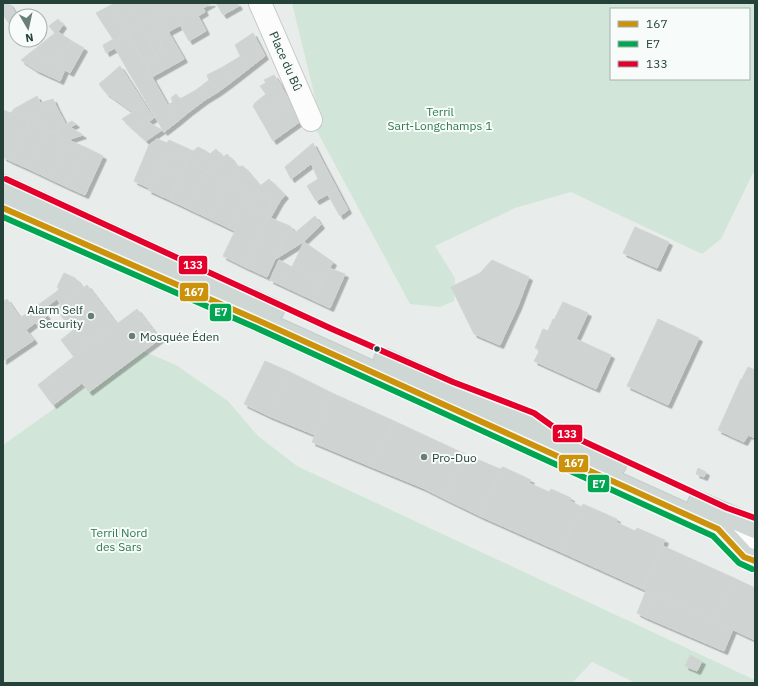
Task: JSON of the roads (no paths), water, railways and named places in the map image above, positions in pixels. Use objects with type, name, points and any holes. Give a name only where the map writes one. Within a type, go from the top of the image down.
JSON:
[{"type":"main road","points":[[3,186],[329,336],[450,389],[530,420],[551,435],[755,527]]},
{"type":"main road","points":[[3,208],[255,319],[718,528],[744,557],[755,561]]},
{"type":"street","name":"Place du Bû","points":[[260,3],[311,120]]},
{"type":"street","points":[[722,532],[755,546]]},
{"type":"place","name":"Alarm Self Security","points":[[91,316]]},
{"type":"place","name":"Mosquée Éden","points":[[132,336]]},
{"type":"place","name":"Pro-Duo","points":[[424,457]]},
{"type":"park label","name":"Terril Sart-Longchamps 1","points":[[440,118]]},
{"type":"park label","name":"Terril Nord des Sars","points":[[119,539]]}]
